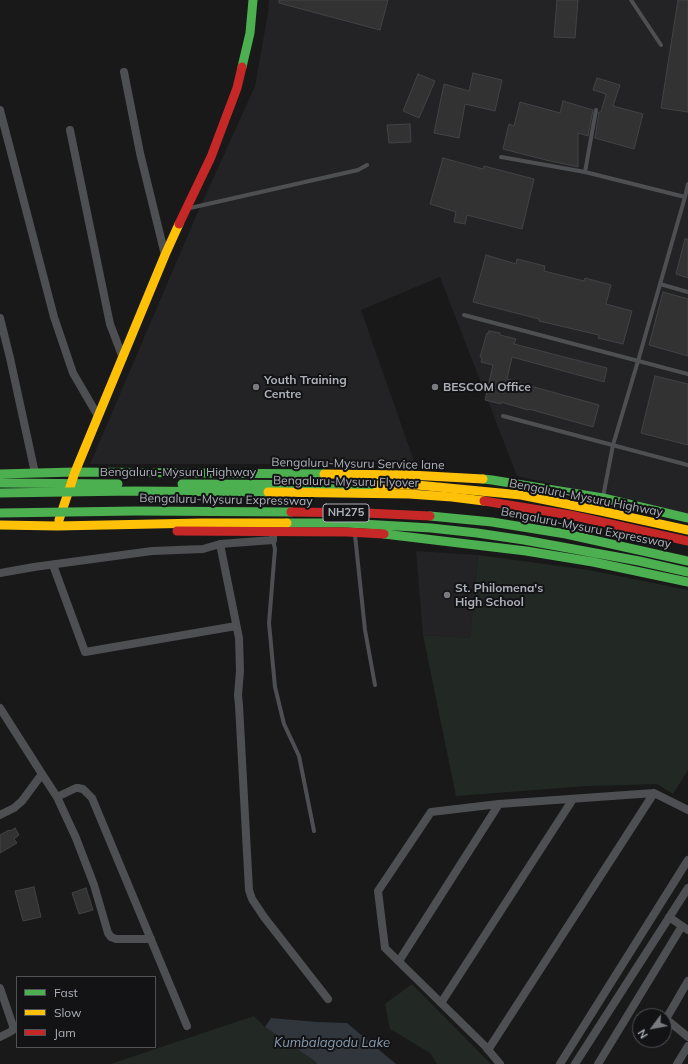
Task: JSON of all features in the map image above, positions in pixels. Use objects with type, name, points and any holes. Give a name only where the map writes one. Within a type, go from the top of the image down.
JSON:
[{"type":"main road","points":[[57,526],[75,472],[98,416],[124,358],[165,255],[211,157],[238,88],[250,33],[253,0]]},
{"type":"main road","name":"Bengaluru-Mysuru Service lane","points":[[0,474],[75,472],[410,475],[492,480],[603,498],[688,518]]},
{"type":"main road","name":"Bengaluru-Mysuru Highway","points":[[0,484],[417,485],[521,495],[688,530]]},
{"type":"main road","name":"Bengaluru-Mysuru Flyover","points":[[0,493],[133,491],[409,494],[494,502],[570,514],[688,541]]},
{"type":"main road","points":[[593,557],[603,498]]},
{"type":"main road","name":"Bengaluru-Mysuru Expressway","points":[[0,513],[136,511],[408,514],[492,522],[566,534],[688,561]]},
{"type":"main road","name":"Bengaluru-Mysuru Expressway","points":[[0,525],[57,526],[202,523],[338,523],[431,528],[477,533],[593,557],[688,572]]},
{"type":"main road","name":"Bengaluru-Mysuru Expressway","points":[[0,531],[119,530],[273,536],[354,532],[593,557],[688,582]]},
{"type":"street","points":[[124,72],[140,153],[165,255]]},
{"type":"street","points":[[0,110],[54,317],[73,374],[98,416]]},
{"type":"street","points":[[70,130],[110,324],[124,358]]},
{"type":"street","points":[[0,318],[35,473]]},
{"type":"street","points":[[0,573],[53,564],[152,552],[203,549],[220,544],[273,536]]},
{"type":"street","points":[[220,544],[239,638],[240,671],[238,695],[249,890],[258,909],[328,999]]},
{"type":"street","points":[[53,564],[85,652],[236,626]]},
{"type":"street","points":[[0,708],[57,796],[92,878],[108,933],[111,937],[116,939],[151,939]]},
{"type":"street","points":[[0,815],[14,808],[22,801],[42,774]]},
{"type":"street","points":[[57,796],[78,788],[83,789],[92,798],[187,1026]]},
{"type":"street","points":[[488,1050],[654,793]]},
{"type":"street","points":[[500,1064],[488,1050],[385,948],[378,891],[431,812],[499,804],[654,793],[688,810]]},
{"type":"street","points":[[441,1003],[573,799]]},
{"type":"street","points":[[399,961],[499,804]]},
{"type":"street","points":[[560,1064],[688,860]]},
{"type":"street","points":[[575,1064],[688,888]]},
{"type":"street","points":[[598,1064],[685,928],[669,917]]},
{"type":"street","points":[[688,981],[666,1019],[688,1037]]},
{"type":"street","points":[[0,988],[13,1030],[0,1037]]},
{"type":"street","points":[[677,1064],[688,1046]]},
{"type":"lane","points":[[631,0],[661,45]]},
{"type":"lane","points":[[585,172],[596,110]]},
{"type":"lane","points":[[501,157],[585,172],[685,197]]},
{"type":"lane","points":[[187,209],[358,170],[367,165]]},
{"type":"lane","points":[[603,498],[613,445],[688,184]]},
{"type":"lane","points":[[660,284],[688,292]]},
{"type":"lane","points":[[464,315],[688,374]]},
{"type":"lane","points":[[503,416],[688,465]]},
{"type":"lane","points":[[354,532],[365,630],[375,685]]},
{"type":"lane","points":[[273,536],[275,550],[269,623],[273,678],[284,724],[299,756],[314,831]]},
{"type":"shaded area","points":[[269,0],[688,0],[688,515],[517,476],[440,277],[361,310],[415,464],[90,464],[197,214],[255,86]]},
{"type":"shaded area","name":"St. Philomena's High School","points":[[416,551],[478,555],[470,638],[423,635]]},
{"type":"shaded area","points":[[478,555],[589,570],[688,590],[688,770],[673,794],[657,784],[587,786],[456,796],[423,635],[470,638]]},
{"type":"shaded area","points":[[412,984],[491,1064],[437,1064],[430,1053],[390,1029],[385,1004]]},
{"type":"shaded area","points":[[254,1016],[265,1027],[317,1064],[111,1064]]},
{"type":"water","name":"Kumbalagodu Lake","points":[[271,1018],[347,1023],[396,1064],[317,1064],[265,1027]]},
{"type":"building","points":[[279,0],[388,0],[380,30],[279,3]]},
{"type":"building","points":[[557,0],[578,0],[575,38],[554,37]]},
{"type":"building","points":[[678,0],[688,0],[688,112],[661,108]]},
{"type":"building","points":[[473,73],[502,80],[495,111],[465,104],[459,138],[434,133],[444,84],[469,91]]},
{"type":"building","points":[[418,74],[435,81],[419,118],[403,111]]},
{"type":"building","points":[[597,78],[620,85],[613,106],[643,114],[634,149],[595,138],[599,112],[601,112],[606,94],[593,90]]},
{"type":"building","points":[[563,101],[593,110],[588,136],[578,133],[578,167],[503,149],[509,124],[514,126],[520,102],[560,113]]},
{"type":"building","points":[[410,124],[411,142],[389,143],[387,125]]},
{"type":"building","points":[[443,158],[483,169],[484,166],[534,179],[522,229],[467,215],[465,224],[454,222],[456,212],[430,204]]},
{"type":"building","points":[[685,239],[688,239],[688,278],[676,274]]},
{"type":"building","points":[[486,255],[516,264],[517,259],[545,266],[544,271],[584,281],[585,278],[611,285],[606,304],[632,311],[623,344],[598,338],[599,335],[539,321],[539,319],[473,302]]},
{"type":"building","points":[[663,292],[688,299],[688,356],[649,345]]},
{"type":"building","points":[[489,331],[500,333],[500,335],[516,339],[514,344],[607,368],[604,382],[512,357],[507,379],[599,405],[593,427],[501,402],[501,404],[485,400],[493,365],[481,362],[482,358],[480,357],[487,333],[489,333]]},
{"type":"building","points":[[655,376],[688,384],[688,445],[641,433]]},
{"type":"building","points":[[15,828],[19,835],[14,839],[17,843],[0,853],[0,835]]},
{"type":"building","points":[[34,887],[41,917],[23,921],[15,891]]},
{"type":"building","points":[[86,888],[93,910],[79,914],[72,893]]},
{"type":"traffic: fast","points":[[242,67],[250,33],[253,0]]},
{"type":"traffic: fast","points":[[0,474],[75,472],[324,474]]},
{"type":"traffic: fast","points":[[483,479],[603,498],[688,518]]},
{"type":"traffic: fast","points":[[0,483],[118,484]]},
{"type":"traffic: fast","points":[[182,484],[376,485]]},
{"type":"traffic: fast","points":[[0,493],[133,491],[268,492]]},
{"type":"traffic: fast","points":[[0,513],[136,511],[291,512]]},
{"type":"traffic: fast","points":[[430,516],[492,522],[566,534],[688,561]]},
{"type":"traffic: fast","points":[[287,523],[345,523],[431,528],[477,533],[639,561],[688,572]]},
{"type":"traffic: fast","points":[[384,534],[526,551],[593,562],[688,582]]},
{"type":"traffic: slow","points":[[59,520],[75,472],[179,224]]},
{"type":"traffic: slow","points":[[324,474],[410,475],[483,479]]},
{"type":"traffic: slow","points":[[376,485],[417,485],[521,495],[688,530]]},
{"type":"traffic: slow","points":[[268,492],[409,494],[484,501]]},
{"type":"traffic: slow","points":[[0,525],[57,526],[287,523]]},
{"type":"traffic: jam","points":[[179,224],[211,157],[237,88],[242,67]]},
{"type":"traffic: jam","points":[[484,501],[570,515],[688,541]]},
{"type":"traffic: jam","points":[[291,512],[430,516]]},
{"type":"traffic: jam","points":[[177,531],[347,532],[384,534]]},
{"type":"place","name":"Youth Training Centre","points":[[256,387]]},
{"type":"place","name":"BESCOM Office","points":[[435,387]]},
{"type":"place","name":"St. Philomena's High School","points":[[447,595]]}]
